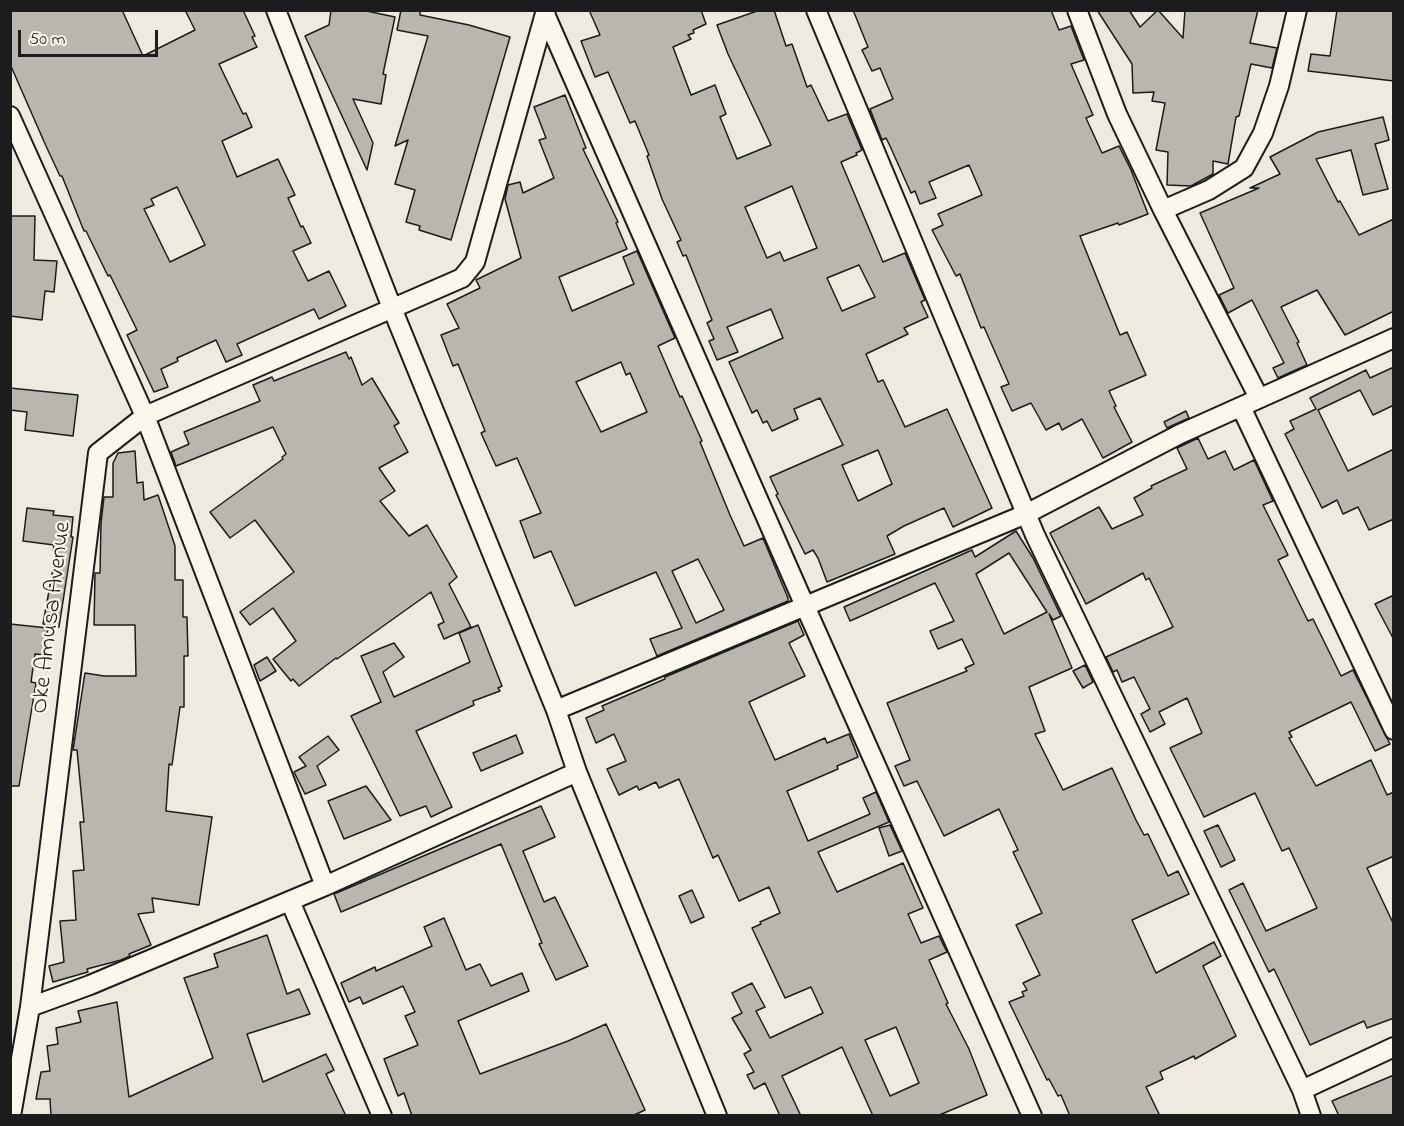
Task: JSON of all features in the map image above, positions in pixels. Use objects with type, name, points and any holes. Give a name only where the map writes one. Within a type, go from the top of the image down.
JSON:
[{"type":"street","points":[[276,10],[392,308],[556,710],[577,772],[717,1116]]},
{"type":"street","points":[[816,10],[1026,514],[1302,1090],[1311,1116]]},
{"type":"street","points":[[1077,10],[1117,114],[1259,398]]},
{"type":"street","points":[[1163,210],[1209,190],[1244,168],[1263,133],[1279,86],[1297,10]]},
{"type":"street","points":[[545,12],[805,606],[1032,1116]]},
{"type":"street","name":"Oke Amusa Avenue","points":[[11,1116],[30,1007],[98,453],[145,416],[462,278],[475,262],[545,12]]},
{"type":"street","points":[[10,116],[145,416],[325,886]]},
{"type":"street","points":[[556,710],[1026,514],[1180,434],[1394,338]]},
{"type":"street","points":[[1241,407],[1394,730]]},
{"type":"street","points":[[30,1007],[90,985],[325,886],[577,772]]},
{"type":"street","points":[[290,901],[382,1116]]},
{"type":"street","points":[[1302,1090],[1394,1047]]},
{"type":"building","points":[[10,10],[122,10],[143,56],[195,30],[185,10],[243,10],[255,36],[252,37],[257,47],[219,64],[243,114],[246,113],[252,127],[222,141],[237,177],[278,159],[295,195],[288,198],[311,243],[293,251],[308,281],[329,271],[346,306],[319,319],[314,309],[237,344],[242,355],[226,362],[216,340],[177,358],[178,361],[161,369],[168,387],[154,392],[127,335],[137,330],[110,275],[108,276],[84,231],[62,176],[46,146],[10,64]],"holes":[[[177,187],[205,245],[170,262],[144,209],[154,205],[151,199]]]},
{"type":"building","points":[[331,10],[362,10],[395,17],[383,74],[386,75],[381,104],[353,99],[373,143],[367,170],[305,36],[329,25]]},
{"type":"building","points":[[401,10],[420,10],[420,15],[469,25],[510,37],[451,240],[419,230],[420,226],[406,222],[415,190],[395,184],[408,140],[395,146],[428,36],[397,30]]},
{"type":"building","points":[[589,10],[701,10],[706,24],[688,35],[691,39],[673,47],[691,95],[715,85],[726,114],[720,117],[737,159],[771,145],[728,54],[717,25],[760,10],[774,10],[786,46],[792,44],[807,87],[811,85],[828,121],[847,114],[862,150],[856,153],[857,155],[841,162],[883,262],[905,253],[925,300],[921,302],[928,317],[904,328],[908,334],[866,354],[878,382],[883,380],[905,427],[947,409],[992,508],[953,527],[944,508],[887,536],[895,554],[827,582],[813,550],[805,554],[776,495],[778,494],[770,477],[843,445],[820,398],[794,409],[798,419],[772,431],[767,421],[763,423],[757,410],[752,413],[729,362],[783,338],[771,309],[727,327],[738,352],[717,360],[709,341],[714,339],[707,323],[712,320],[686,255],[683,256],[677,242],[681,240],[662,199],[647,156],[649,155],[635,121],[630,123],[608,72],[595,77],[581,41],[600,35]],"holes":[[[792,186],[817,248],[784,261],[780,252],[767,258],[745,207]],[[859,265],[875,297],[842,311],[827,278]],[[878,450],[892,484],[858,501],[842,465]]]},
{"type":"building","points":[[853,10],[1051,10],[1059,30],[1071,26],[1084,60],[1071,64],[1093,115],[1086,118],[1102,153],[1119,146],[1148,214],[1080,236],[1120,335],[1127,332],[1146,375],[1109,391],[1116,406],[1114,407],[1132,442],[1103,458],[1082,419],[1062,430],[1059,423],[1046,430],[1031,403],[1012,411],[1001,387],[1009,384],[984,327],[981,328],[960,274],[956,276],[932,230],[943,225],[938,214],[982,195],[969,165],[929,182],[936,198],[920,204],[915,191],[911,193],[886,138],[882,140],[870,109],[893,99],[880,68],[872,71],[862,50],[868,47]]},
{"type":"building","points":[[1097,10],[1129,10],[1140,27],[1158,10],[1183,38],[1185,10],[1258,10],[1250,43],[1277,48],[1272,68],[1251,64],[1239,116],[1236,117],[1228,164],[1213,161],[1213,174],[1191,186],[1167,185],[1168,152],[1156,150],[1165,103],[1152,101],[1154,92],[1133,93],[1132,64]]},
{"type":"building","points":[[1337,10],[1394,10],[1394,81],[1308,71],[1311,54],[1330,56]]},
{"type":"building","points":[[565,95],[586,148],[583,149],[618,222],[616,223],[627,249],[559,277],[572,311],[634,284],[623,257],[637,251],[675,338],[658,346],[702,441],[700,442],[730,515],[744,546],[763,538],[788,598],[788,601],[657,656],[650,639],[682,628],[656,572],[575,606],[551,551],[534,558],[520,521],[541,513],[517,458],[496,466],[481,433],[485,431],[458,364],[453,366],[441,335],[459,328],[447,304],[480,288],[476,280],[521,258],[505,199],[508,185],[520,182],[523,193],[554,178],[539,140],[546,138],[534,107]],"holes":[[[621,362],[626,375],[630,373],[647,412],[601,432],[576,382]],[[698,559],[724,610],[696,623],[672,571]]]},
{"type":"building","points":[[1383,117],[1389,140],[1375,144],[1388,189],[1363,195],[1351,150],[1316,159],[1338,202],[1340,201],[1359,235],[1394,219],[1394,311],[1345,335],[1317,290],[1281,307],[1299,342],[1297,343],[1307,365],[1278,378],[1273,368],[1284,363],[1252,300],[1228,313],[1219,295],[1234,288],[1200,213],[1259,188],[1250,188],[1280,174],[1270,157],[1318,132]]},
{"type":"building","points":[[10,216],[35,216],[34,260],[57,261],[54,292],[45,291],[42,320],[10,316]]},
{"type":"building","points":[[346,352],[349,359],[351,357],[362,385],[372,378],[399,423],[394,426],[408,452],[379,468],[395,491],[380,501],[409,536],[427,525],[457,577],[449,584],[471,627],[444,639],[438,625],[444,622],[431,592],[299,686],[293,679],[291,681],[273,659],[296,641],[273,608],[250,625],[240,612],[294,572],[255,520],[230,538],[210,512],[283,459],[282,457],[286,454],[273,427],[176,466],[171,452],[189,444],[184,432],[260,401],[253,385],[272,377],[274,381]]},
{"type":"building","points":[[1394,367],[1394,405],[1373,415],[1360,390],[1318,410],[1348,471],[1394,449],[1394,519],[1369,530],[1358,507],[1343,514],[1337,500],[1322,508],[1285,434],[1294,429],[1290,421],[1316,409],[1310,398],[1366,370],[1370,378]]},
{"type":"building","points":[[10,388],[78,395],[73,436],[25,430],[27,412],[10,410]]},
{"type":"building","points":[[1186,411],[1189,418],[1167,428],[1164,422]]},
{"type":"building","points":[[1198,438],[1208,459],[1225,451],[1234,470],[1254,460],[1273,501],[1263,505],[1288,555],[1278,560],[1308,621],[1313,619],[1341,676],[1353,670],[1390,744],[1375,751],[1351,702],[1289,732],[1292,737],[1289,738],[1316,786],[1371,760],[1387,795],[1394,792],[1394,856],[1367,868],[1394,925],[1394,1018],[1367,1028],[1364,1021],[1310,1045],[1274,969],[1269,972],[1229,890],[1243,883],[1266,931],[1317,908],[1289,848],[1282,851],[1255,793],[1204,817],[1170,748],[1202,733],[1187,698],[1159,712],[1165,724],[1150,732],[1141,714],[1150,709],[1134,677],[1122,682],[1117,670],[1113,672],[1106,657],[1173,627],[1149,578],[1146,580],[1143,573],[1086,604],[1050,533],[1099,507],[1112,529],[1143,515],[1134,498],[1152,488],[1151,486],[1187,469],[1177,448]]},
{"type":"building","points":[[135,451],[137,483],[143,482],[144,500],[158,495],[175,546],[175,580],[183,580],[183,617],[187,617],[188,656],[184,656],[184,707],[180,707],[172,765],[169,764],[166,811],[212,817],[199,905],[152,898],[154,912],[138,914],[151,945],[121,960],[87,969],[88,972],[53,982],[49,966],[64,962],[60,921],[76,920],[73,871],[84,870],[80,822],[84,822],[77,750],[73,750],[85,673],[104,676],[136,676],[135,625],[94,625],[95,573],[100,573],[104,497],[113,497],[113,463],[118,453]]},
{"type":"building","points":[[27,508],[54,511],[53,515],[73,517],[71,537],[73,537],[59,627],[43,624],[56,552],[53,551],[54,545],[23,541]]},
{"type":"building","points":[[1016,531],[1033,558],[1061,616],[1053,620],[1049,614],[1072,668],[1029,687],[1045,731],[1035,734],[1063,790],[1112,768],[1136,820],[1144,835],[1148,834],[1168,876],[1178,871],[1189,894],[1132,920],[1156,973],[1214,942],[1221,956],[1203,966],[1236,1036],[1195,1059],[1194,1056],[1160,1072],[1163,1079],[1146,1087],[1160,1116],[1070,1116],[1061,1095],[1058,1096],[1049,1079],[1047,1080],[1009,1002],[1024,996],[1022,992],[1027,990],[1023,983],[1040,975],[1016,925],[1042,913],[1013,852],[1018,850],[999,809],[944,836],[917,781],[904,786],[895,766],[910,760],[887,703],[967,671],[965,668],[974,664],[962,639],[938,649],[930,631],[954,621],[935,583],[850,621],[844,607],[972,550],[975,557]],"holes":[[[1009,553],[1047,612],[1004,634],[976,574]]]},
{"type":"building","points":[[1394,595],[1394,640],[1375,604]]},
{"type":"building","points":[[798,621],[804,635],[789,643],[805,676],[749,702],[775,760],[825,738],[827,743],[849,734],[858,757],[837,766],[838,769],[787,791],[808,841],[870,814],[863,798],[876,792],[889,822],[818,852],[837,892],[903,863],[923,908],[908,914],[921,943],[939,936],[947,952],[929,960],[987,1095],[937,1116],[873,1116],[842,1047],[782,1076],[801,1116],[780,1116],[765,1083],[754,1089],[747,1075],[754,1072],[744,1054],[751,1050],[732,1018],[742,1013],[732,993],[752,983],[765,1007],[756,1011],[770,1038],[823,1013],[811,987],[785,998],[752,928],[780,913],[769,887],[739,901],[718,855],[713,858],[679,779],[659,788],[656,782],[639,790],[637,786],[619,795],[607,769],[626,761],[614,734],[596,743],[586,718],[604,710],[602,706],[665,679],[665,677]],"holes":[[[896,1027],[919,1083],[890,1096],[865,1040]]]},
{"type":"building","points":[[10,624],[48,628],[44,655],[35,654],[31,682],[36,683],[19,786],[10,786]]},
{"type":"building","points":[[478,625],[502,686],[498,688],[500,691],[473,701],[474,705],[416,731],[452,807],[431,817],[426,806],[400,816],[351,716],[381,702],[361,656],[394,643],[404,657],[383,672],[394,697],[470,662],[459,633]]},
{"type":"building","points":[[267,657],[276,671],[260,681],[254,665]]},
{"type":"building","points":[[1085,665],[1093,682],[1083,688],[1073,671]]},
{"type":"building","points":[[516,735],[523,753],[481,771],[473,753]]},
{"type":"building","points":[[328,736],[339,750],[317,766],[326,785],[305,794],[294,772],[306,766],[299,757]]},
{"type":"building","points":[[366,786],[391,820],[344,839],[328,801]]},
{"type":"building","points":[[541,806],[555,837],[523,851],[544,902],[555,897],[588,966],[556,980],[539,944],[542,943],[501,844],[341,912],[334,894]]},
{"type":"building","points":[[890,825],[902,851],[889,856],[879,828]]},
{"type":"building","points":[[1218,825],[1235,860],[1221,867],[1204,831]]},
{"type":"building","points":[[692,890],[704,917],[691,923],[679,896]]},
{"type":"building","points":[[444,918],[466,970],[480,964],[491,986],[522,973],[529,991],[458,1021],[480,1074],[606,1024],[645,1110],[632,1116],[412,1116],[404,1093],[398,1096],[384,1059],[418,1045],[405,1016],[415,1012],[403,986],[363,1004],[360,997],[349,1002],[341,983],[375,967],[376,971],[432,946],[424,927]]},
{"type":"building","points":[[267,935],[287,994],[299,989],[310,1014],[247,1034],[263,1082],[326,1054],[334,1070],[326,1074],[346,1116],[51,1116],[50,1099],[36,1099],[41,1072],[50,1071],[47,1046],[58,1044],[56,1028],[81,1022],[78,1011],[117,1002],[129,1097],[213,1058],[184,978],[218,967],[214,954]]},
{"type":"building","points":[[1394,1075],[1394,1116],[1339,1116],[1332,1101]]}]
